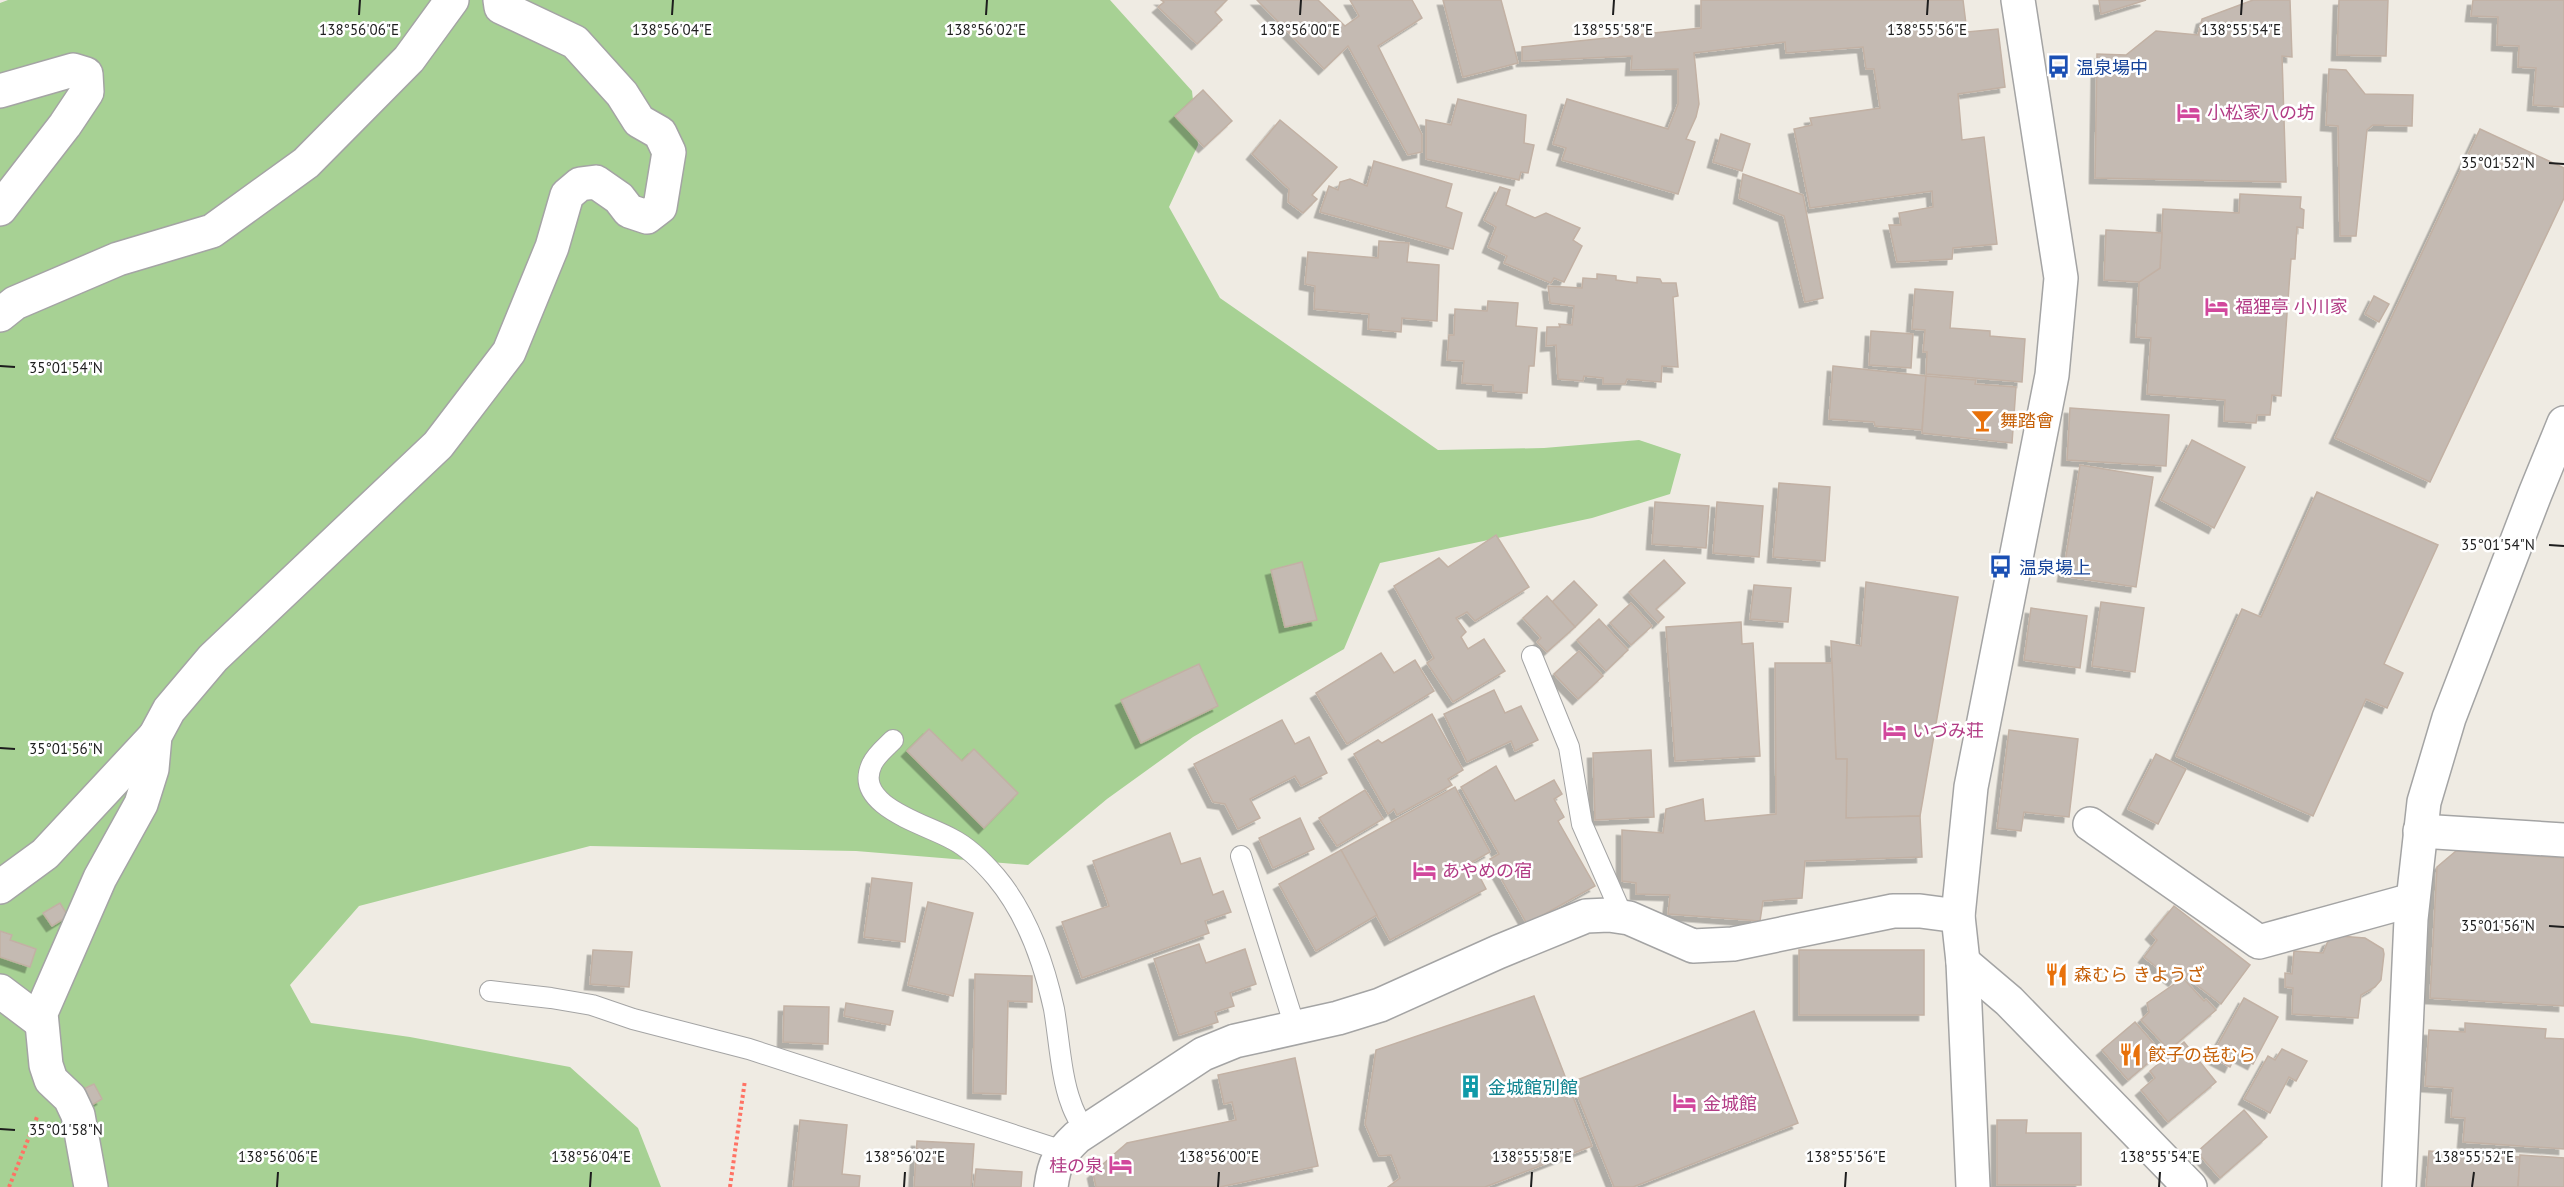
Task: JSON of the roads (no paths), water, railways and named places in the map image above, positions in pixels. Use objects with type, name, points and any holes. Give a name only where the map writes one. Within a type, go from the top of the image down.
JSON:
[{"type":"street","points":[[0,315],[15,303],[118,259],[212,231],[306,163],[409,59],[452,0]]},
{"type":"street","points":[[0,887],[45,854],[154,736],[169,710],[213,658],[438,445],[509,352],[552,247],[567,195],[580,184],[596,182],[619,198],[629,211],[647,217],[660,207],[669,152],[660,133],[639,121],[622,94],[575,42],[501,7],[500,0]]},
{"type":"street","points":[[1973,1187],[1963,962],[1958,916],[1971,786],[2052,375],[2061,278],[2018,0]]},
{"type":"street","points":[[0,91],[74,70],[86,74],[88,83],[87,92],[65,125],[0,209]]},
{"type":"street","points":[[2399,1187],[2412,900],[2420,831],[2430,777],[2449,718],[2564,423]]},
{"type":"street","points":[[91,1187],[78,1115],[70,1098],[51,1080],[46,1065],[41,1013],[100,878],[141,804],[152,769],[154,736]]},
{"type":"street","points":[[2090,824],[2259,942],[2412,900]]},
{"type":"street","points":[[2420,831],[2564,840]]},
{"type":"street","points":[[1051,1187],[1054,1167],[1074,1141],[1203,1054],[1235,1041],[1338,1018],[1380,1005],[1586,916],[1623,917],[1693,946],[1710,946],[1733,944],[1893,911],[1920,911],[1958,916]]},
{"type":"street","points":[[1963,962],[2009,1001],[2190,1187]]},
{"type":"street","points":[[0,991],[41,1022]]},
{"type":"lane","points":[[1532,656],[1569,747],[1581,824],[1623,917]]},
{"type":"lane","points":[[490,991],[592,1005],[633,1019],[749,1049],[1074,1141],[1070,1102],[1053,1007],[1041,959],[1013,902],[996,878],[963,846],[893,811],[876,798],[870,788],[868,776],[873,763],[893,740]]},
{"type":"lane","points":[[1241,856],[1295,1027]]},
{"type":"place","name":"温泉場中","points":[[2058,67]]},
{"type":"place","name":"小松家八の坊","points":[[2189,112]]},
{"type":"place","name":"福狸亭 小川家","points":[[2217,306]]},
{"type":"place","name":"舞踏會","points":[[1982,420]]},
{"type":"place","name":"温泉場上","points":[[2001,567]]},
{"type":"place","name":"いづみ荘","points":[[1894,730]]},
{"type":"place","name":"あやめの宿","points":[[1424,870]]},
{"type":"place","name":"森むら きようざ","points":[[2056,974]]},
{"type":"place","name":"餃子の㐂むら","points":[[2130,1054]]},
{"type":"place","name":"金城館別館","points":[[1470,1087]]},
{"type":"place","name":"金城館","points":[[1685,1103]]},
{"type":"place","name":"桂の泉","points":[[1121,1165]]}]
